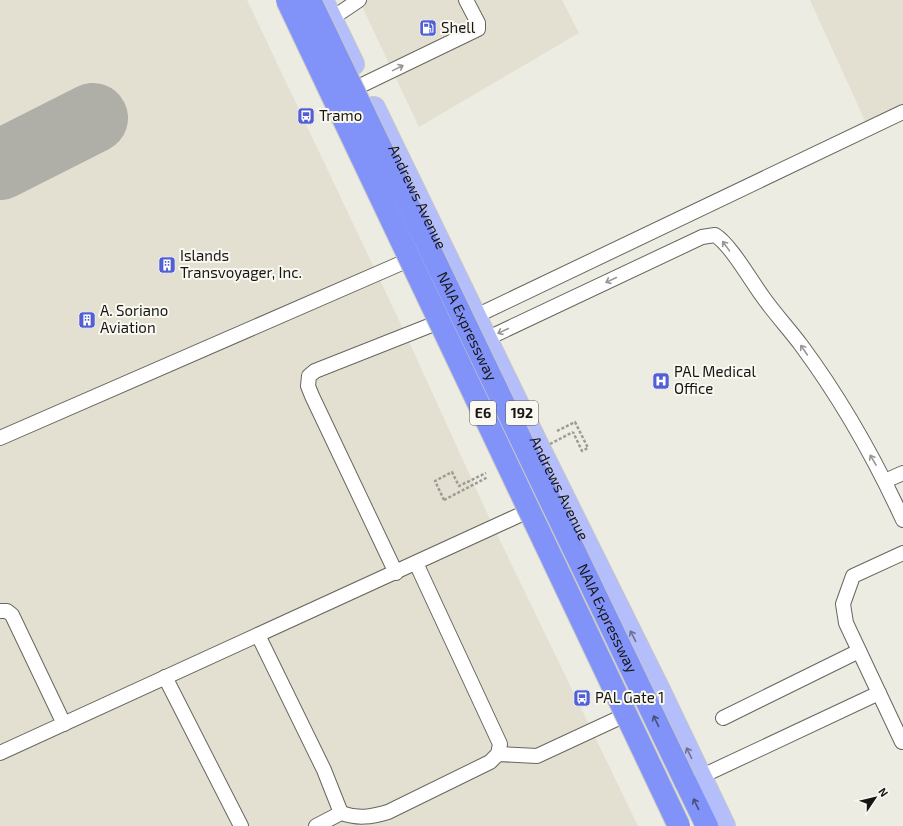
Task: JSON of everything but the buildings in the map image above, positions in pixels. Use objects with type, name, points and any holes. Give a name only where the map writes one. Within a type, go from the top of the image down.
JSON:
[{"type":"highway","name":"NAIA Expressway","points":[[287,0],[679,826]]},
{"type":"highway","name":"NAIA Expressway","points":[[310,0],[707,826]]},
{"type":"main road","name":"192","points":[[278,0],[673,826]]},
{"type":"main road","name":"Andrews Avenue","points":[[327,9],[362,85],[724,826]]},
{"type":"lane","points":[[327,9],[359,0]]},
{"type":"lane","points":[[362,85],[478,29],[478,23],[466,0]]},
{"type":"lane","points":[[476,316],[903,112]]},
{"type":"lane","points":[[486,339],[702,237],[709,234],[715,235],[724,243],[764,299],[801,345],[846,412],[885,481],[903,520]]},
{"type":"lane","points":[[0,438],[404,262]]},
{"type":"lane","points":[[396,573],[312,396],[308,386],[309,376],[315,371],[434,324]]},
{"type":"lane","points":[[885,481],[903,473]]},
{"type":"lane","points":[[0,753],[396,573],[524,513]]},
{"type":"lane","points":[[902,742],[846,623],[843,604],[846,592],[854,576],[903,553]]},
{"type":"lane","points":[[258,635],[324,770],[341,813],[353,818],[371,817],[388,812],[490,762],[498,754],[500,744],[416,563]]},
{"type":"lane","points":[[0,611],[7,611],[12,615],[64,724]]},
{"type":"lane","points":[[723,718],[859,651]]},
{"type":"lane","points":[[165,677],[241,826]]},
{"type":"lane","points":[[700,777],[879,693]]},
{"type":"lane","points":[[498,754],[537,756],[622,717]]},
{"type":"lane","points":[[316,826],[341,813]]},
{"type":"path","points":[[573,432],[582,451],[588,448],[575,422]]},
{"type":"path","points":[[444,500],[435,481],[452,472],[459,486],[501,465]]},
{"type":"shaded area","points":[[0,0],[247,0],[406,335],[493,526],[638,826],[0,826]]},
{"type":"shaded area","points":[[359,0],[562,0],[579,33],[419,127]]},
{"type":"shaded area","points":[[810,0],[903,0],[903,107],[867,125]]},
{"type":"taxiway","points":[[0,165],[93,118]]},
{"type":"place","name":"Shell","points":[[428,28]]},
{"type":"place","name":"Tramo","points":[[306,116]]},
{"type":"place","name":"Islands Transvoyager, Inc.","points":[[167,265]]},
{"type":"place","name":"A. Soriano Aviation","points":[[87,320]]},
{"type":"place","name":"PAL Medical Office","points":[[661,381]]},
{"type":"place","name":"PAL Gate 1","points":[[582,698]]}]
